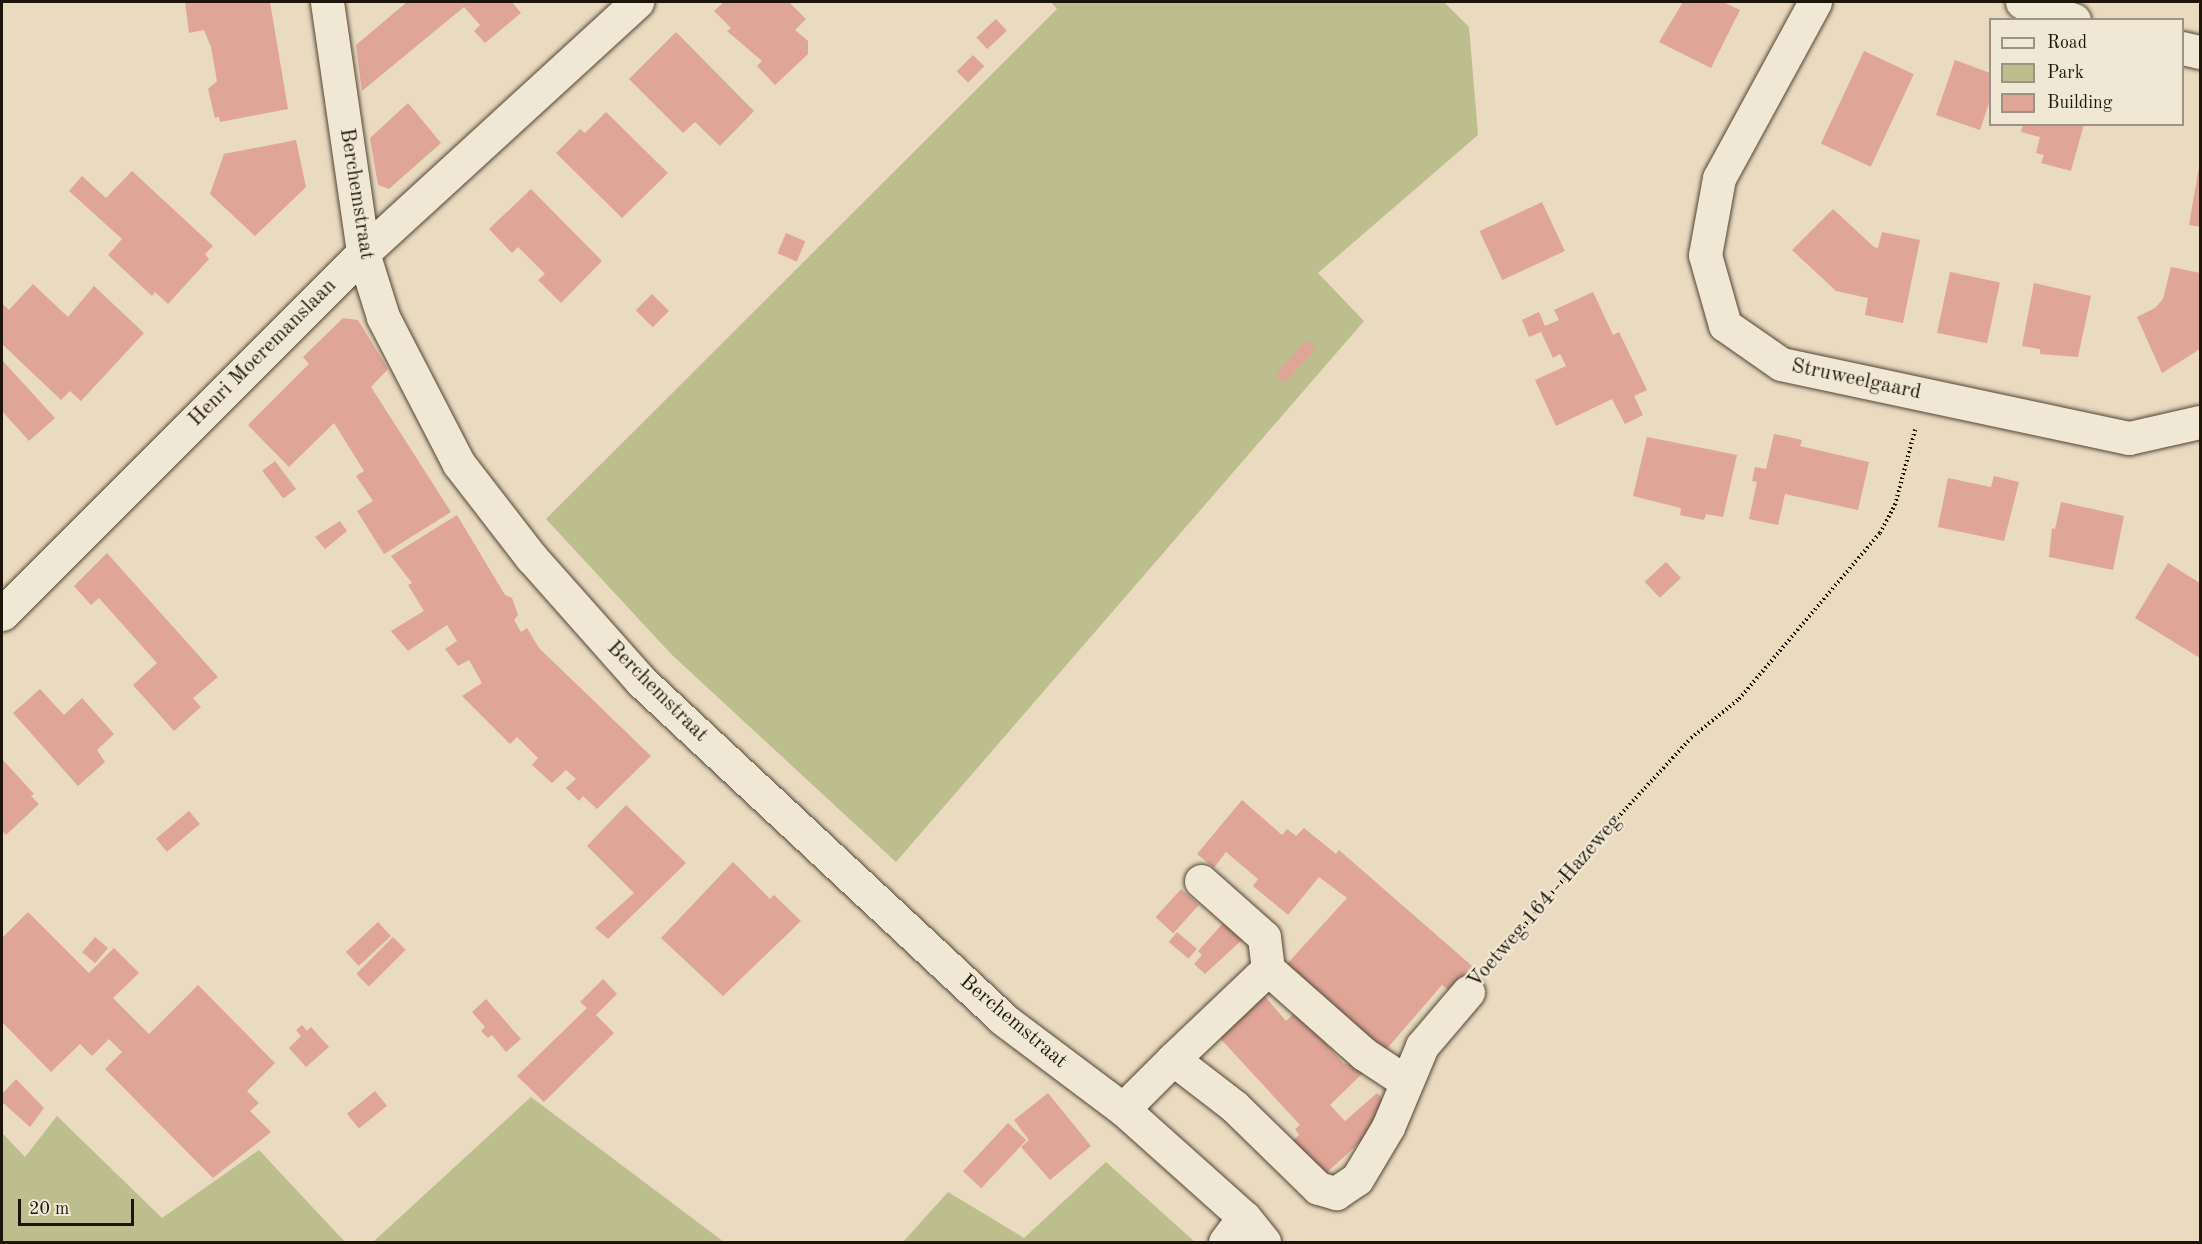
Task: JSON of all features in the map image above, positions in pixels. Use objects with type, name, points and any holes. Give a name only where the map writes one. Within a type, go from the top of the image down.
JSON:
[{"type":"street","name":"Berchemstraat","points":[[327,2],[363,253],[383,317],[459,464],[531,557],[641,681],[1003,1019],[1123,1109],[1234,1230],[1264,1242]]},
{"type":"street","name":"Henri Moeremanslaan","points":[[2,614],[363,253],[637,2]]},
{"type":"street","name":"Struweelgaard","points":[[1815,2],[1719,178],[1705,255],[1725,326],[1781,364],[2129,438],[2200,422]]},
{"type":"street","points":[[2022,2],[2068,18]]},
{"type":"street","points":[[2184,48],[2200,52]]},
{"type":"street","points":[[1201,881],[1264,936],[1268,969],[1364,1054],[1405,1081]]},
{"type":"street","points":[[1123,1109],[1268,969]]},
{"type":"street","name":"Voetweg 164 - Hazeweg","points":[[1173,1059],[1234,1106],[1313,1184],[1336,1193],[1357,1179],[1388,1127],[1405,1081],[1422,1046],[1468,992]]},
{"type":"path","name":"Voetweg 164 - Hazeweg","points":[[1468,992],[1596,841],[1691,738],[1739,699],[1880,533],[1895,505],[1928,396]]},
{"type":"green space","points":[[1051,2],[1444,2],[1469,27],[1478,135],[1318,273],[1364,321],[896,862],[671,654],[546,519],[1057,9]]},
{"type":"green space","points":[[531,1097],[724,1242],[373,1242]]},
{"type":"green space","points":[[57,1116],[162,1218],[259,1150],[345,1242],[2,1242],[2,1133],[25,1157]]},
{"type":"green space","points":[[1106,1162],[1195,1242],[903,1242],[948,1192],[1024,1238]]},
{"type":"building","points":[[185,2],[270,2],[288,109],[220,122],[219,117],[215,118],[208,89],[217,81],[211,47],[204,30],[189,33]]},
{"type":"building","points":[[407,2],[512,2],[521,13],[485,43],[474,31],[480,25],[464,7],[362,91],[356,45]]},
{"type":"building","points":[[724,2],[789,2],[806,19],[795,30],[808,41],[808,54],[775,85],[757,66],[762,61],[727,31],[731,28],[714,11]]},
{"type":"building","points":[[1683,2],[1723,2],[1740,10],[1711,68],[1659,42]]},
{"type":"building","points":[[996,19],[1007,31],[987,49],[976,37]]},
{"type":"building","points":[[676,32],[754,111],[720,146],[695,122],[683,133],[629,79]]},
{"type":"building","points":[[1864,51],[1914,74],[1871,167],[1821,143]]},
{"type":"building","points":[[973,55],[984,66],[968,83],[957,71]]},
{"type":"building","points":[[1955,60],[1989,73],[1989,103],[1980,130],[1936,115]]},
{"type":"building","points":[[408,103],[441,143],[389,189],[378,185],[370,138]]},
{"type":"building","points":[[606,112],[668,173],[622,218],[556,153],[580,129],[585,133]]},
{"type":"building","points":[[2022,126],[2083,126],[2071,171],[2041,163],[2044,155],[2036,153],[2040,137],[2021,132]]},
{"type":"building","points":[[296,140],[306,187],[255,236],[210,194],[224,154]]},
{"type":"building","points":[[2200,161],[2200,227],[2189,225]]},
{"type":"building","points":[[132,171],[213,246],[205,254],[209,259],[168,304],[155,292],[152,296],[108,255],[122,239],[69,191],[82,176],[106,198]]},
{"type":"building","points":[[531,189],[602,261],[561,303],[538,280],[545,274],[518,247],[512,253],[489,229]]},
{"type":"building","points":[[1542,202],[1565,251],[1502,280],[1479,231]]},
{"type":"building","points":[[1833,209],[1874,247],[1878,248],[1882,232],[1920,240],[1903,323],[1865,315],[1868,298],[1836,291],[1792,250]]},
{"type":"building","points":[[786,233],[805,241],[797,261],[777,253]]},
{"type":"building","points":[[2171,267],[2200,273],[2200,349],[2162,373],[2137,317],[2155,308],[2163,299]]},
{"type":"building","points":[[1950,272],[2000,283],[1987,343],[1937,333]]},
{"type":"building","points":[[2034,283],[2091,296],[2078,357],[2040,354],[2040,349],[2022,346]]},
{"type":"building","points":[[33,284],[68,317],[94,286],[144,333],[81,401],[70,391],[61,400],[2,344],[2,303],[9,310]]},
{"type":"building","points":[[1593,292],[1613,335],[1619,332],[1647,390],[1634,396],[1643,415],[1625,424],[1612,399],[1556,426],[1535,380],[1566,366],[1560,354],[1553,358],[1541,332],[1529,337],[1522,320],[1539,312],[1545,326],[1559,320],[1554,310]]},
{"type":"building","points":[[652,294],[669,311],[653,327],[636,310]]},
{"type":"building","points":[[343,318],[358,320],[388,369],[371,387],[451,512],[384,554],[357,511],[373,501],[356,476],[364,471],[334,423],[289,467],[248,425],[309,364],[303,357]]},
{"type":"building","points":[[1306,340],[1316,349],[1285,383],[1275,374]]},
{"type":"building","points":[[2,360],[55,418],[29,441],[2,411]]},
{"type":"building","points":[[1774,434],[1802,440],[1800,446],[1869,462],[1858,510],[1785,494],[1778,525],[1749,519],[1757,482],[1752,481],[1755,467],[1766,469]]},
{"type":"building","points":[[1647,437],[1737,455],[1723,517],[1706,514],[1704,520],[1680,515],[1681,508],[1633,496]]},
{"type":"building","points":[[275,461],[296,489],[283,499],[262,471]]},
{"type":"building","points":[[1994,476],[2019,482],[2004,541],[1938,527],[1948,478],[1991,487]]},
{"type":"building","points":[[2061,502],[2124,516],[2113,570],[2049,557],[2052,528],[2055,529]]},
{"type":"building","points":[[457,515],[505,595],[512,598],[518,615],[514,620],[521,632],[527,628],[539,648],[651,756],[597,809],[583,796],[579,801],[566,788],[576,779],[566,770],[552,783],[532,765],[538,758],[517,737],[510,744],[462,696],[482,683],[469,660],[458,666],[445,649],[457,641],[447,625],[408,651],[391,631],[424,611],[408,585],[412,583],[391,556]]},
{"type":"building","points":[[340,521],[347,531],[325,549],[315,537]]},
{"type":"building","points":[[107,553],[218,677],[193,698],[201,707],[174,731],[133,685],[157,663],[99,598],[91,605],[74,586]]},
{"type":"building","points":[[1666,562],[1681,578],[1660,598],[1645,582]]},
{"type":"building","points":[[2168,563],[2200,583],[2200,658],[2135,618]]},
{"type":"building","points":[[40,689],[64,715],[82,698],[114,734],[97,750],[105,762],[78,786],[13,713]]},
{"type":"building","points":[[2,759],[34,794],[31,796],[39,804],[6,835],[2,831]]},
{"type":"building","points":[[1242,800],[1282,835],[1287,829],[1296,836],[1304,828],[1336,854],[1339,850],[1472,966],[1451,992],[1442,985],[1384,1052],[1286,965],[1347,898],[1319,877],[1288,915],[1253,886],[1258,879],[1226,852],[1214,868],[1197,854]]},
{"type":"building","points":[[626,805],[686,863],[608,939],[595,928],[634,893],[587,846]]},
{"type":"building","points":[[189,811],[200,824],[167,852],[156,839]]},
{"type":"building","points":[[733,862],[770,899],[774,895],[801,921],[723,996],[661,938]]},
{"type":"building","points":[[1181,889],[1199,905],[1173,933],[1156,917]]},
{"type":"building","points":[[28,912],[89,973],[114,948],[139,973],[113,998],[149,1034],[198,985],[275,1063],[247,1091],[259,1103],[250,1111],[271,1132],[213,1178],[105,1069],[122,1052],[109,1039],[92,1056],[80,1044],[51,1072],[2,1022],[2,938]]},
{"type":"building","points":[[1226,920],[1245,937],[1205,974],[1194,964],[1202,955],[1198,951]]},
{"type":"building","points":[[378,922],[391,936],[359,966],[346,952]]},
{"type":"building","points":[[1177,932],[1197,949],[1189,959],[1169,942]]},
{"type":"building","points":[[95,937],[108,948],[95,963],[82,952]]},
{"type":"building","points":[[393,937],[406,950],[369,986],[356,974]]},
{"type":"building","points":[[603,979],[617,994],[596,1015],[614,1033],[544,1102],[517,1076],[587,1008],[580,1002]]},
{"type":"building","points":[[1263,994],[1286,1021],[1297,1011],[1343,1063],[1366,1070],[1330,1105],[1345,1121],[1377,1093],[1385,1101],[1372,1131],[1321,1178],[1290,1143],[1299,1135],[1295,1129],[1300,1125],[1218,1036]]},
{"type":"building","points":[[486,999],[521,1039],[506,1052],[492,1035],[488,1038],[481,1031],[485,1027],[472,1012]]},
{"type":"building","points":[[302,1025],[307,1031],[311,1027],[329,1047],[306,1067],[289,1048],[301,1036],[296,1030]]},
{"type":"building","points":[[16,1079],[44,1108],[30,1127],[2,1102],[2,1094]]},
{"type":"building","points":[[375,1091],[387,1106],[359,1128],[347,1114]]},
{"type":"building","points":[[1048,1093],[1091,1146],[1050,1180],[1021,1147],[1029,1140],[1014,1120]]},
{"type":"building","points":[[1008,1123],[1026,1140],[981,1188],[963,1171]]}]
